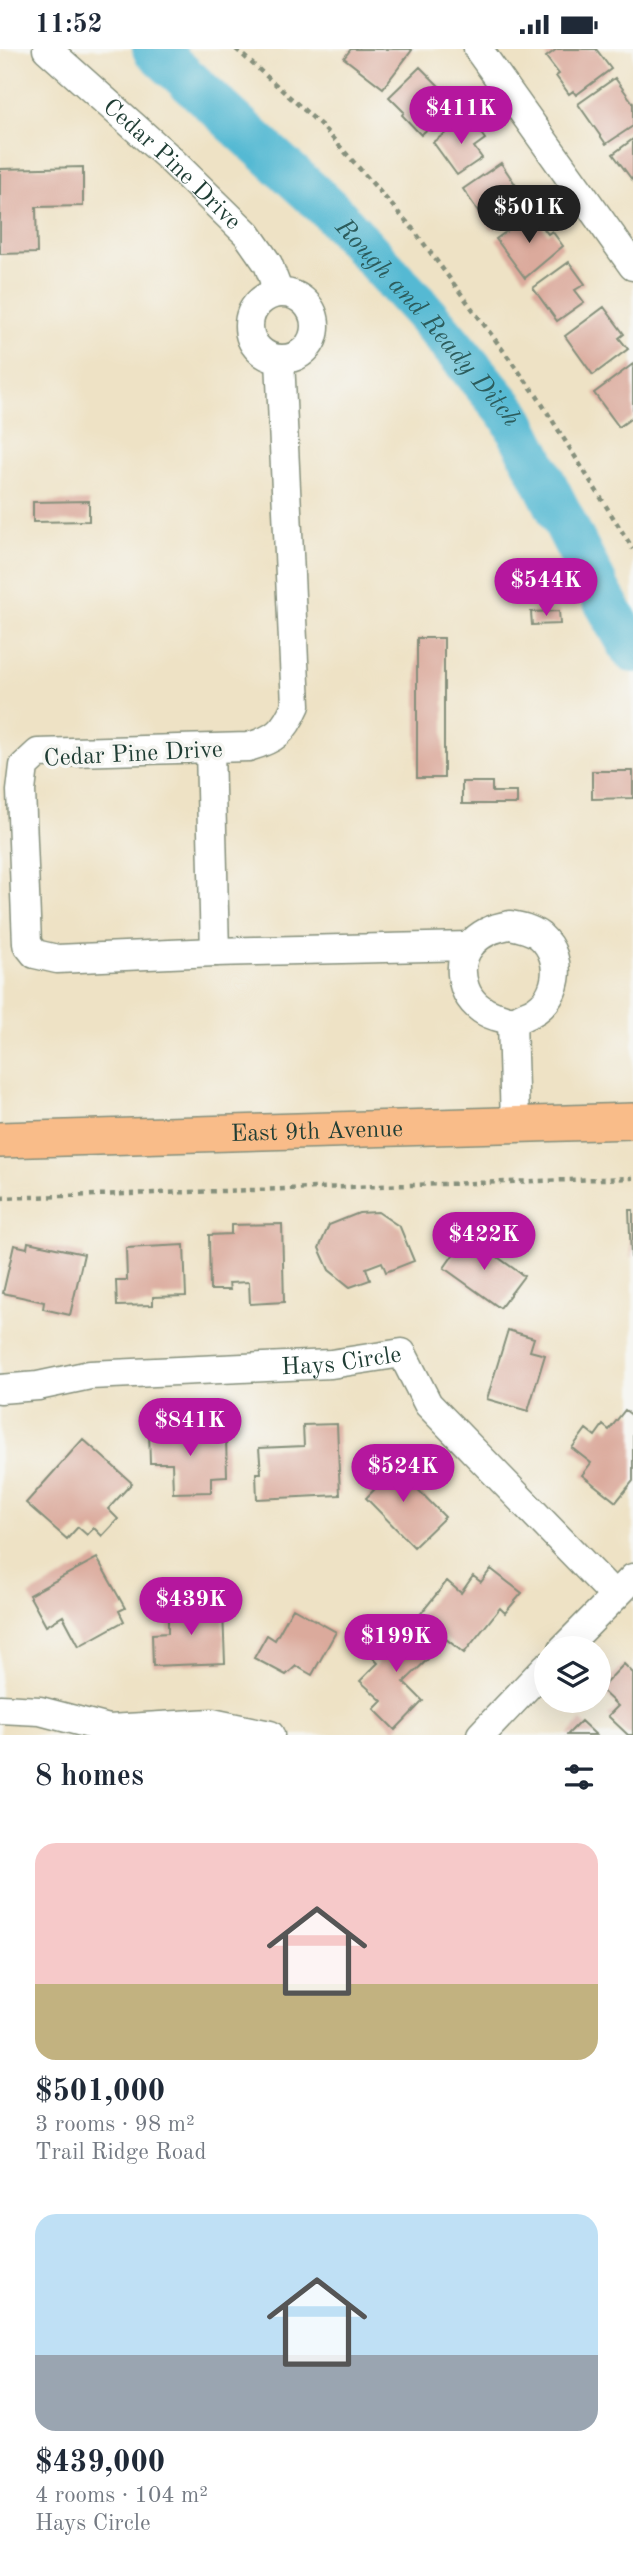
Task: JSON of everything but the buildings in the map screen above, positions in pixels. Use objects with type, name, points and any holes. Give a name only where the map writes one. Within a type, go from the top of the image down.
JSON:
[{"type":"main road","name":"East 9th Avenue","points":[[0,1140],[633,1121]]},
{"type":"street","name":"Cedar Pine Drive","points":[[47,49],[166,155],[247,234],[268,264],[279,293]]},
{"type":"street","points":[[478,49],[633,266]]},
{"type":"street","points":[[279,293],[300,298],[313,315],[315,325],[309,346],[291,358],[280,359],[270,357],[253,342],[249,321],[259,302],[279,293]]},
{"type":"street","name":"Cedar Pine Drive","points":[[280,359],[296,705],[287,725],[271,740],[247,747],[38,753],[24,766],[21,791],[27,944],[35,954],[57,959],[470,946]]},
{"type":"street","points":[[210,749],[215,952]]},
{"type":"street","points":[[510,925],[539,935],[549,947],[556,968],[552,991],[544,1003],[532,1013],[512,1021],[487,1014],[475,1005],[466,991],[463,968],[470,946],[480,934],[495,927],[510,925]]},
{"type":"street","points":[[512,1021],[514,1124]]},
{"type":"street","name":"Hays Circle","points":[[0,1389],[38,1386],[90,1375],[331,1364],[402,1353],[428,1404],[624,1587]]},
{"type":"street","points":[[577,1636],[624,1587]]},
{"type":"street","points":[[481,1735],[534,1680]]},
{"type":"street","points":[[0,1709],[40,1711],[108,1729],[212,1723],[270,1735]]},
{"type":"path","points":[[236,49],[321,125],[413,229],[537,396],[633,549]]},
{"type":"path","points":[[0,1198],[633,1178]]},
{"type":"waterway","name":"Rough and Ready Ditch","points":[[154,49],[330,210],[423,311],[511,416],[598,589],[633,651]]}]
